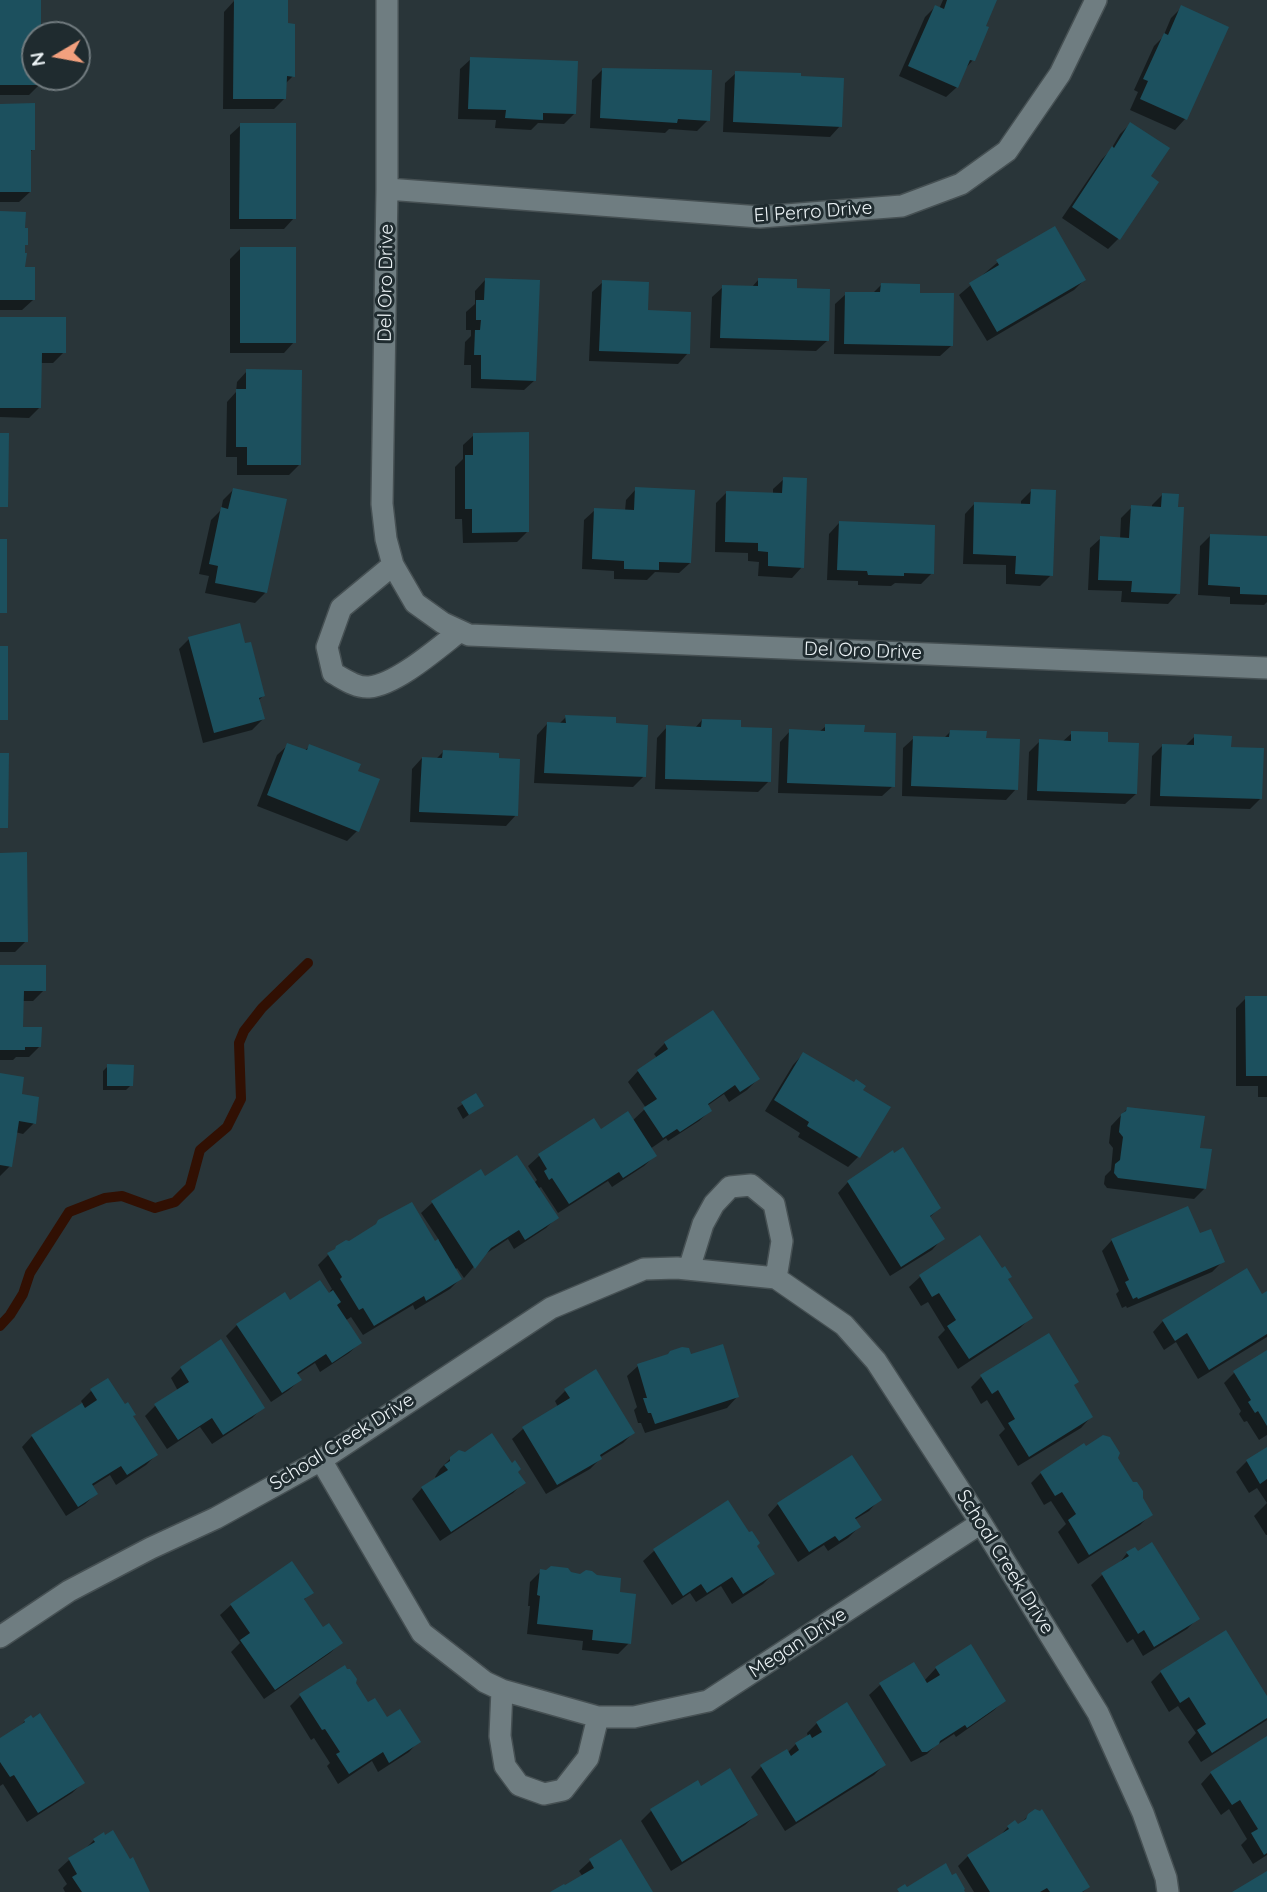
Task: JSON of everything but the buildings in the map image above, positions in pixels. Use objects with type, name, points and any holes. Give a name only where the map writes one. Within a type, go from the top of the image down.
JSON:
[{"type":"street","name":"Del Oro Drive","points":[[387,0],[382,504],[386,539],[393,565],[415,603],[443,623],[468,635],[494,637],[1267,668]]},
{"type":"street","name":"El Perro Drive","points":[[387,189],[760,217],[902,206],[961,184],[1007,151],[1060,74],[1096,0]]},
{"type":"street","points":[[393,565],[341,608],[327,647],[333,673],[350,683],[369,687],[399,677],[460,631]]},
{"type":"street","points":[[689,1269],[703,1224],[714,1204],[730,1187],[751,1185],[775,1204],[782,1241],[776,1278]]},
{"type":"street","name":"Schoal Creek Drive","points":[[0,1637],[69,1591],[150,1548],[216,1518],[321,1460],[551,1308],[644,1269],[689,1269],[776,1278],[844,1325],[876,1361],[981,1523],[1098,1713],[1143,1813],[1166,1878],[1168,1892]]},
{"type":"street","name":"Megan Drive","points":[[321,1460],[422,1633],[485,1682],[502,1690],[598,1717],[634,1717],[708,1701],[981,1523]]},
{"type":"street","points":[[502,1690],[500,1736],[505,1766],[519,1785],[544,1794],[563,1790],[588,1758],[598,1717]]},
{"type":"waterway","points":[[0,1326],[23,1294],[30,1273],[69,1212],[105,1198],[122,1196],[155,1208],[175,1202],[190,1187],[200,1150],[227,1127],[241,1099],[239,1043],[244,1031],[262,1008],[308,963]]}]
